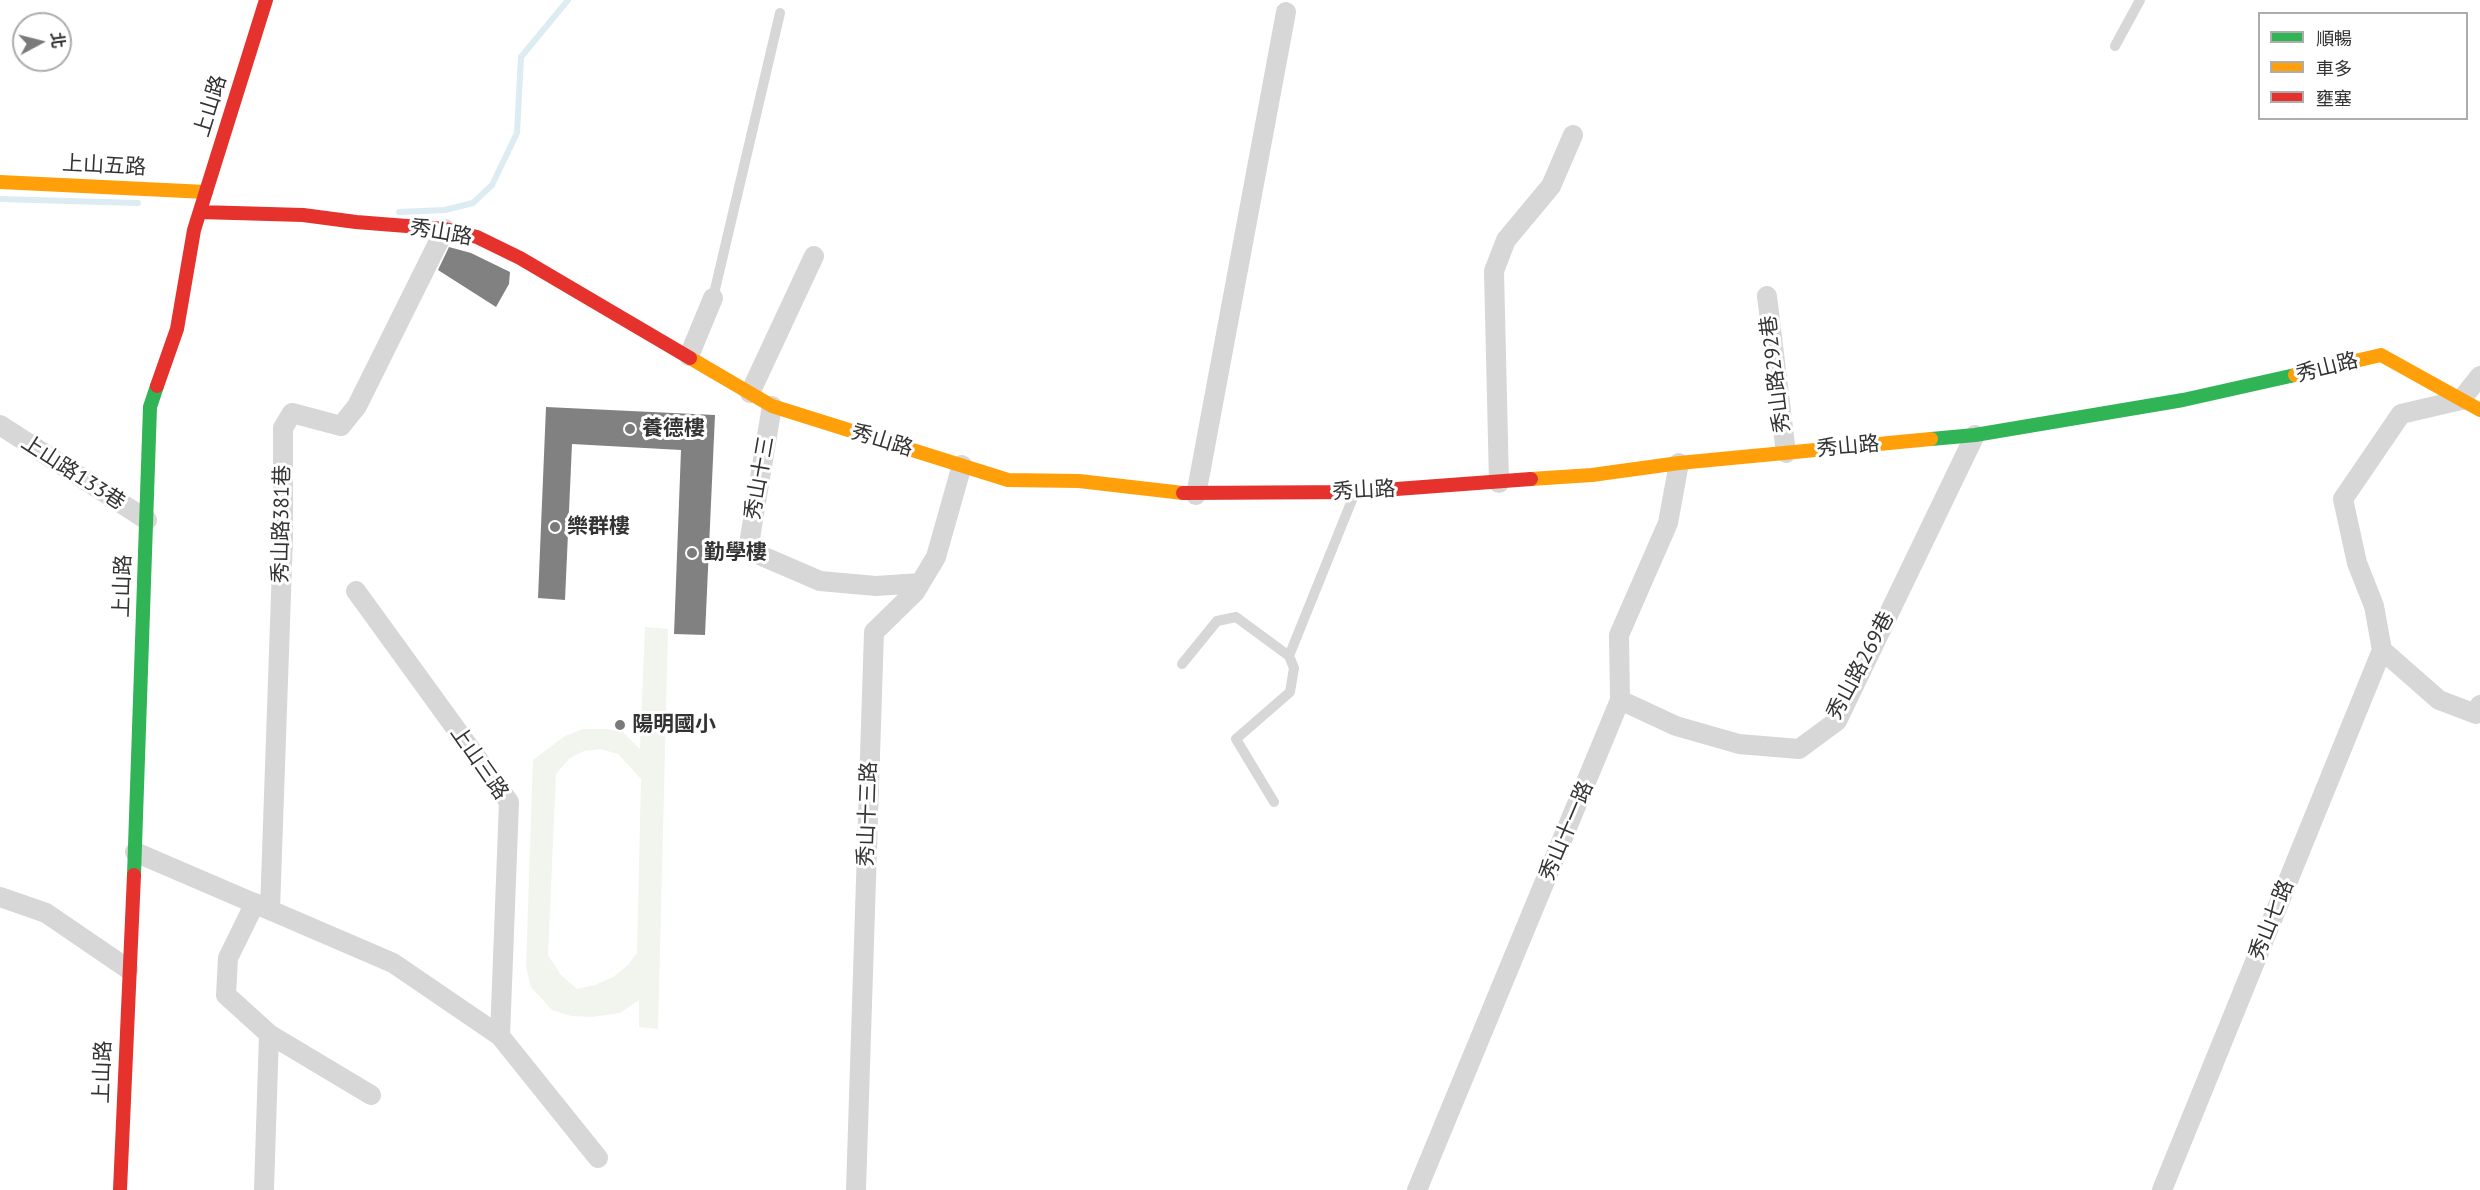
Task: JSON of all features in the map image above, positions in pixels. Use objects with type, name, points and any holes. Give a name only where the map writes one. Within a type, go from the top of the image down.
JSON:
[{"type":"street","name":"上山路","points":[[120,1190],[128,969],[135,852],[150,407],[177,329],[194,230],[266,0]]},
{"type":"street","points":[[1196,495],[1284,6]]},
{"type":"street","points":[[1499,483],[1494,271],[1506,240],[1551,186],[1574,135]]},
{"type":"street","name":"上山五路","points":[[0,183],[203,203]]},
{"type":"street","name":"秀山路","points":[[203,203],[356,222],[445,229],[477,237],[520,258],[772,406],[1008,480],[1078,481],[1196,495],[1356,492],[1592,475],[1678,463],[1975,435],[2183,400],[2381,355],[2480,410]]},
{"type":"street","name":"秀山路381巷","points":[[262,907],[283,537],[283,428],[292,413],[341,426],[357,406],[445,229]]},
{"type":"street","points":[[750,393],[814,256]]},
{"type":"street","name":"秀山路292巷","points":[[1767,296],[1786,453]]},
{"type":"street","points":[[689,356],[713,298]]},
{"type":"street","points":[[2480,376],[2461,400],[2401,414],[2343,499],[2357,563],[2374,606],[2382,650],[2439,700],[2476,714],[2480,705]]},
{"type":"street","name":"秀山十三","points":[[772,406],[748,550],[820,581],[876,586],[920,583]]},
{"type":"street","name":"上山路133巷","points":[[0,425],[147,520]]},
{"type":"street","name":"秀山路269巷","points":[[1620,700],[1676,726],[1739,744],[1799,749],[1837,721],[1975,435]]},
{"type":"street","name":"秀山十一路","points":[[1417,1190],[1620,700],[1619,635],[1668,523],[1678,463]]},
{"type":"street","name":"秀山十三路","points":[[856,1190],[874,632],[920,583],[936,557],[962,465]]},
{"type":"street","name":"上山三路","points":[[356,591],[509,802],[500,1036]]},
{"type":"street","name":"秀山七路","points":[[2163,1190],[2382,650]]},
{"type":"street","points":[[135,852],[393,963],[500,1036],[598,1158]]},
{"type":"street","points":[[0,897],[46,913],[128,969]]},
{"type":"street","points":[[262,907],[228,958],[226,995],[270,1034],[371,1095]]},
{"type":"street","points":[[264,1190],[270,1034]]},
{"type":"lane","points":[[2115,46],[2140,0]]},
{"type":"lane","points":[[713,298],[780,13]]},
{"type":"lane","points":[[1289,657],[1356,492]]},
{"type":"lane","points":[[1182,664],[1217,621],[1236,617],[1289,657],[1294,668],[1290,692],[1236,739],[1275,801]]},
{"type":"shaded area","points":[[645,627],[668,629],[658,1029],[639,1027],[639,1000],[620,1013],[592,1017],[571,1016],[552,1010],[531,987],[526,967],[533,760],[565,736],[583,729],[623,732],[640,749]],"holes":[[[600,749],[618,754],[641,779],[637,953],[628,965],[613,977],[595,985],[577,989],[561,975],[548,955],[556,774],[570,758],[584,751]]]},
{"type":"building","points":[[449,247],[471,253],[510,272],[509,284],[496,307],[438,270]]},
{"type":"building","points":[[546,407],[715,415],[705,635],[674,634],[681,450],[572,444],[565,600],[538,598]]},
{"type":"waterway","points":[[399,212],[445,210],[473,203],[492,185],[517,133],[521,57],[568,0]]},
{"type":"waterway","points":[[0,199],[138,203]]},
{"type":"traffic: fast","points":[[1931,439],[1975,435],[2183,400],[2295,375]]},
{"type":"traffic: fast","points":[[134,875],[150,407],[157,386]]},
{"type":"traffic: slow","points":[[0,182],[206,192]]},
{"type":"traffic: slow","points":[[2295,375],[2381,355],[2480,410]]},
{"type":"traffic: slow","points":[[690,358],[772,406],[1008,480],[1079,481],[1183,493]]},
{"type":"traffic: slow","points":[[1531,479],[1592,475],[1679,463],[1931,439]]},
{"type":"traffic: jam","points":[[157,386],[177,329],[194,230],[266,0]]},
{"type":"traffic: jam","points":[[200,212],[303,215],[445,229],[477,237],[520,258],[690,358]]},
{"type":"traffic: jam","points":[[1183,493],[1356,492],[1531,479]]},
{"type":"traffic: jam","points":[[120,1190],[134,875]]},
{"type":"place","name":"養德樓","points":[[630,429]]},
{"type":"place","name":"樂群樓","points":[[555,527]]},
{"type":"place","name":"勤學樓","points":[[692,553]]},
{"type":"place","name":"陽明國小","points":[[620,725]]}]
